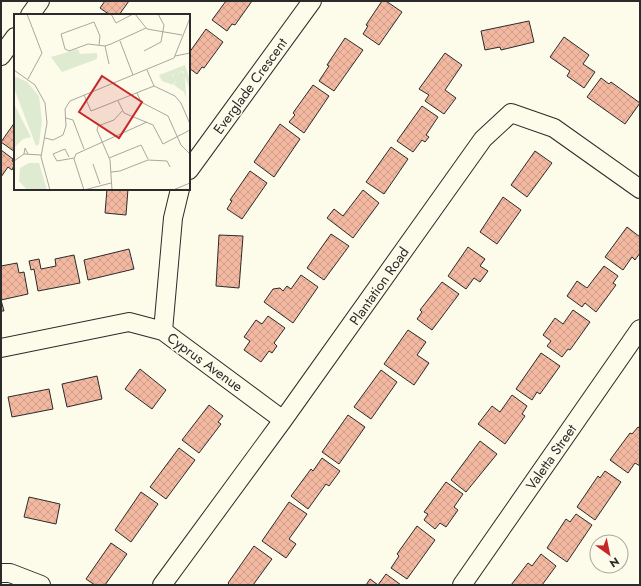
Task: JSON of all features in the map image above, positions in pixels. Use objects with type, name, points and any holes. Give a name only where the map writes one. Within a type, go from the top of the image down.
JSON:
[{"type":"street","points":[[31,14],[40,1]]},
{"type":"street","name":"Everglade Crescent","points":[[190,169],[312,1]]},
{"type":"street","points":[[1,56],[14,38]]},
{"type":"street","name":"Plantation Road","points":[[162,585],[283,420],[483,139],[511,113],[554,128],[640,190]]},
{"type":"street","points":[[163,331],[173,218],[180,190]]},
{"type":"street","name":"Cyprus Avenue","points":[[1,348],[129,322],[163,331],[283,420]]},
{"type":"street","name":"Valetta Street","points":[[462,585],[640,329]]},
{"type":"street","points":[[1,573],[10,573],[41,585]]},
{"type":"building","points":[[105,1],[129,1],[120,14],[109,14],[100,8]]},
{"type":"building","points":[[226,1],[252,1],[235,25],[232,24],[227,31],[212,20]]},
{"type":"building","points":[[382,1],[386,1],[402,12],[379,45],[363,34],[368,26],[366,25]]},
{"type":"building","points":[[529,21],[534,42],[501,50],[500,47],[485,50],[481,31]]},
{"type":"building","points":[[206,29],[223,42],[204,68],[202,67],[197,74],[190,69],[190,52]]},
{"type":"building","points":[[564,37],[589,55],[583,64],[595,72],[584,88],[567,76],[570,71],[550,57]]},
{"type":"building","points":[[345,38],[363,50],[334,91],[319,81],[329,66],[327,65]]},
{"type":"building","points":[[445,53],[462,65],[445,90],[456,98],[444,114],[425,101],[429,95],[419,89]]},
{"type":"building","points":[[601,78],[609,84],[611,82],[640,103],[625,124],[587,97]]},
{"type":"building","points":[[313,85],[329,96],[304,133],[289,122],[295,115],[293,113]]},
{"type":"building","points":[[422,106],[438,117],[426,135],[429,137],[425,142],[422,140],[413,152],[397,141]]},
{"type":"building","points":[[14,123],[14,151],[1,142]]},
{"type":"building","points":[[280,124],[300,139],[274,177],[254,162]]},
{"type":"building","points":[[391,147],[408,159],[384,194],[366,182]]},
{"type":"building","points":[[1,150],[13,159],[12,161],[14,162],[14,165],[12,170],[8,167],[1,177]]},
{"type":"building","points":[[535,151],[552,163],[527,197],[511,185]]},
{"type":"building","points":[[250,171],[267,183],[242,219],[227,209],[232,201],[230,200]]},
{"type":"building","points":[[107,190],[128,190],[126,215],[105,213]]},
{"type":"building","points":[[363,190],[379,203],[353,238],[327,218],[334,209],[343,216]]},
{"type":"building","points":[[503,197],[521,210],[497,244],[480,232]]},
{"type":"building","points":[[627,227],[640,237],[640,253],[635,260],[632,257],[623,270],[605,257]]},
{"type":"building","points":[[331,234],[349,246],[324,280],[307,268]]},
{"type":"building","points":[[219,235],[243,236],[239,288],[216,286]]},
{"type":"building","points":[[468,247],[485,259],[480,266],[488,271],[480,282],[474,278],[466,289],[448,276]]},
{"type":"building","points":[[129,249],[134,269],[88,280],[84,260]]},
{"type":"building","points":[[74,255],[80,283],[38,291],[34,269],[31,270],[29,261],[39,259],[41,269],[56,266],[55,259]]},
{"type":"building","points":[[17,263],[19,273],[24,272],[28,294],[1,300],[1,266]]},
{"type":"building","points":[[604,266],[618,276],[613,283],[616,285],[596,312],[585,303],[582,307],[567,296],[577,281],[587,288]]},
{"type":"building","points":[[301,275],[318,287],[293,323],[264,302],[273,289],[280,288],[283,291],[287,286],[291,289]]},
{"type":"building","points":[[442,282],[459,294],[432,330],[417,319],[422,312],[420,310]]},
{"type":"building","points":[[1,300],[4,311],[1,311]]},
{"type":"building","points":[[573,310],[590,322],[570,350],[568,349],[562,357],[547,346],[551,341],[543,335],[555,318],[563,324]]},
{"type":"building","points":[[268,316],[285,328],[274,343],[277,346],[272,353],[269,351],[261,362],[244,350],[250,341],[244,337],[256,320],[262,324]]},
{"type":"building","points":[[408,330],[426,342],[417,355],[429,363],[414,385],[384,364]]},
{"type":"building","points":[[541,353],[560,366],[540,394],[537,392],[532,400],[516,389]]},
{"type":"building","points":[[140,369],[166,390],[152,409],[125,389]]},
{"type":"building","points":[[381,370],[397,382],[371,419],[354,407]]},
{"type":"building","points":[[97,376],[102,399],[67,407],[62,384]]},
{"type":"building","points":[[49,389],[53,409],[12,417],[8,397]]},
{"type":"building","points":[[512,395],[527,406],[522,414],[525,416],[505,444],[478,424],[492,406],[500,412]]},
{"type":"building","points":[[209,405],[223,416],[218,422],[221,424],[199,453],[182,440]]},
{"type":"building","points":[[348,415],[365,427],[339,464],[322,452]]},
{"type":"building","points":[[638,427],[640,428],[640,466],[635,463],[628,473],[610,460],[630,433],[632,434]]},
{"type":"building","points":[[480,441],[497,454],[466,492],[451,480]]},
{"type":"building","points":[[179,448],[195,460],[166,499],[150,487]]},
{"type":"building","points":[[322,458],[340,471],[329,486],[326,484],[308,509],[291,496],[311,469],[313,471]]},
{"type":"building","points":[[605,471],[621,482],[595,520],[577,507],[598,476],[600,478]]},
{"type":"building","points":[[446,482],[463,494],[454,507],[458,510],[446,527],[440,523],[435,529],[424,520],[428,514],[424,512]]},
{"type":"building","points":[[141,492],[158,504],[131,542],[115,530]]},
{"type":"building","points":[[29,497],[60,504],[56,524],[24,517]]},
{"type":"building","points":[[289,502],[307,514],[289,539],[296,544],[286,558],[262,541]]},
{"type":"building","points":[[576,514],[592,525],[567,562],[547,548],[566,519],[570,522]]},
{"type":"building","points":[[417,526],[435,540],[407,579],[391,568],[399,556],[397,554]]},
{"type":"building","points":[[111,543],[127,554],[105,585],[95,585],[86,579]]},
{"type":"building","points":[[254,546],[272,559],[253,585],[230,585],[228,583]]},
{"type":"building","points":[[541,554],[556,566],[542,585],[511,585],[528,563],[532,566]]},
{"type":"building","points":[[386,574],[401,585],[378,585]]},
{"type":"building","points":[[370,579],[378,585],[366,585]]}]
